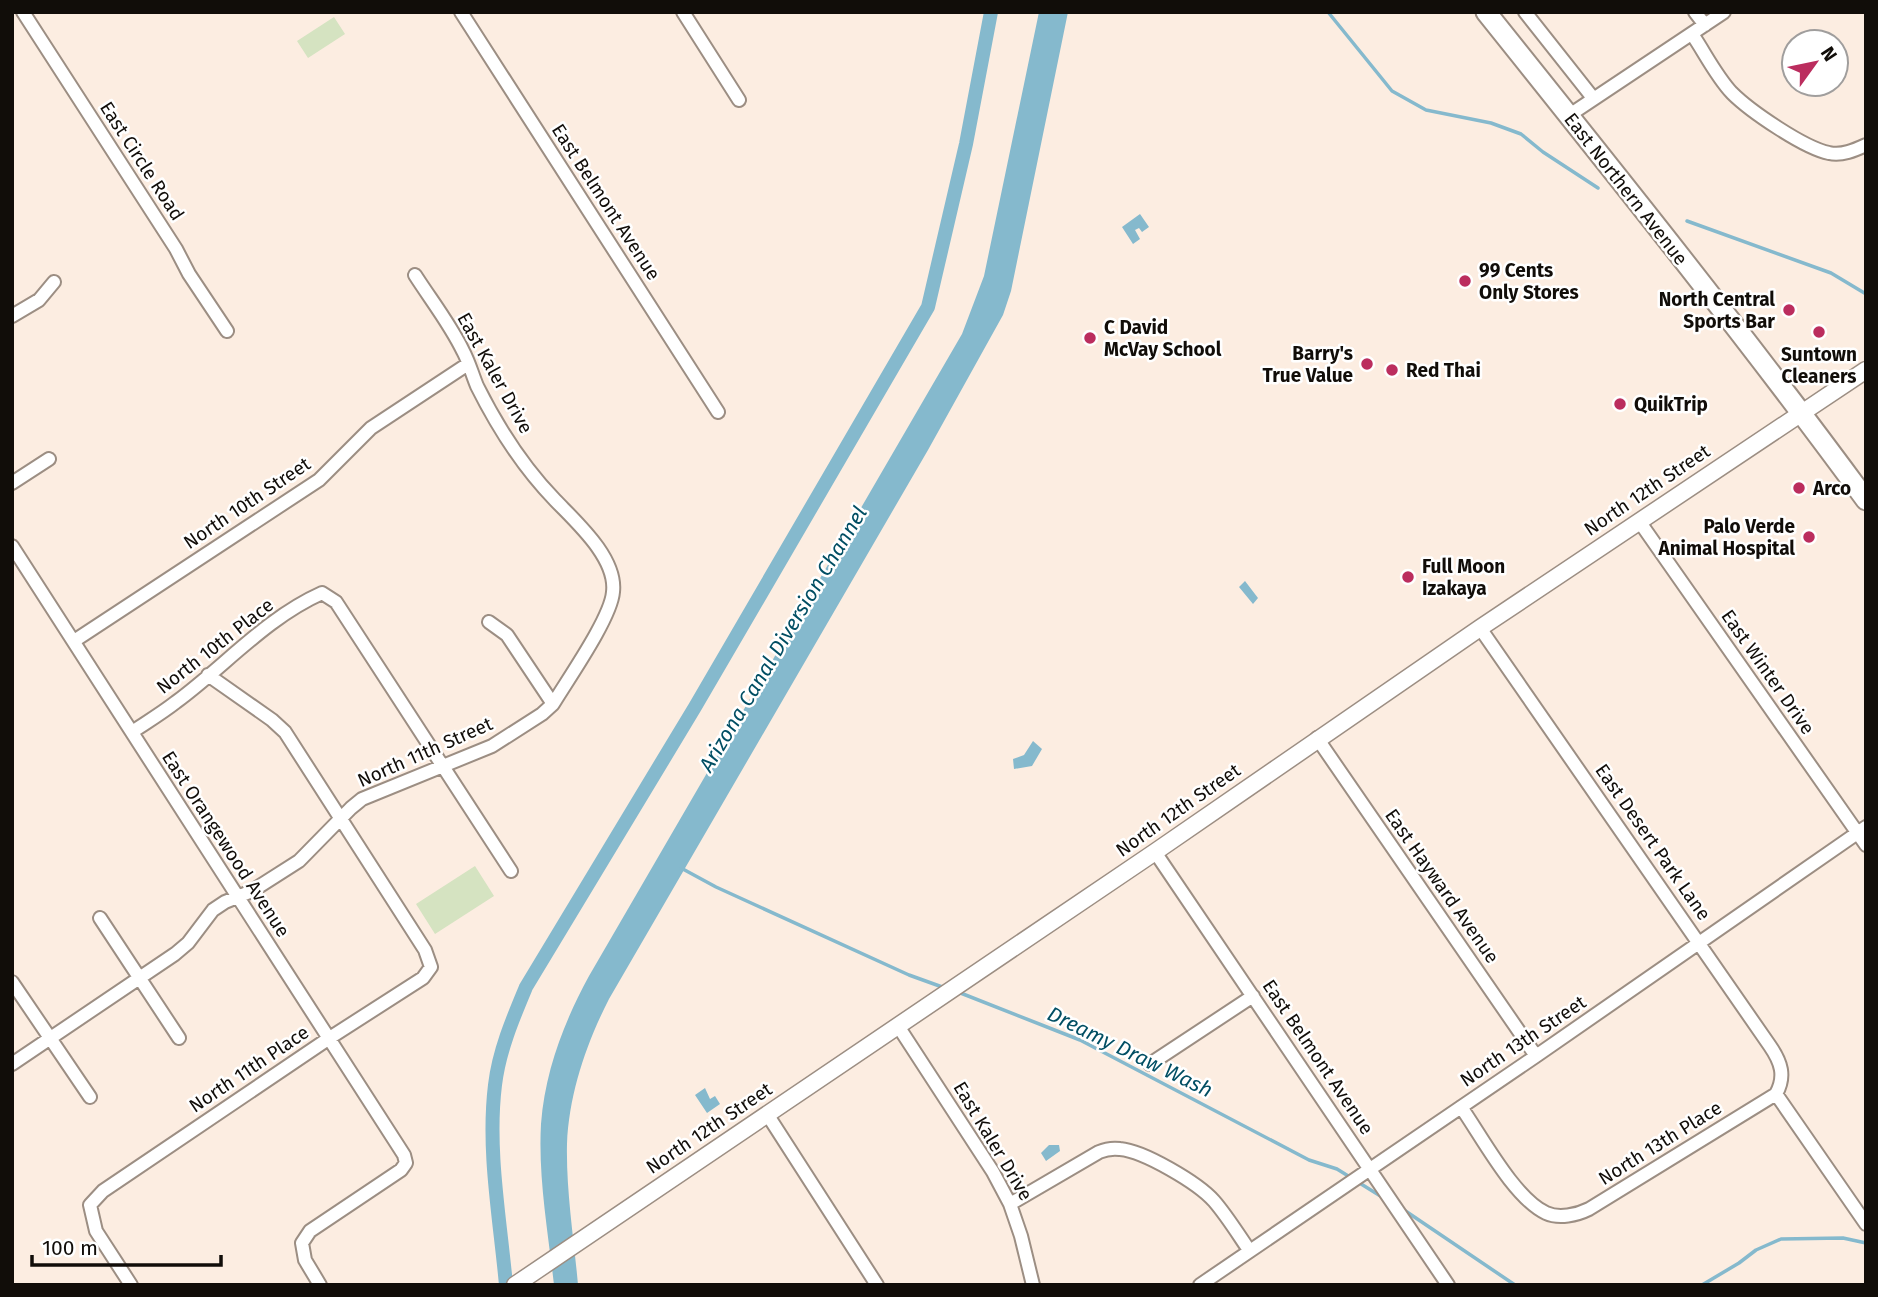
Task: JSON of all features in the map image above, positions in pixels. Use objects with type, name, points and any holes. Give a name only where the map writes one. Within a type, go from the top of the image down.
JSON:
[{"type":"main road","name":"East Northern Avenue","points":[[1486,12],[1659,230],[1866,500]]},
{"type":"street","name":"East Circle Road","points":[[23,12],[176,249],[188,274],[228,331]]},
{"type":"street","name":"East Belmont Avenue","points":[[461,12],[718,412]]},
{"type":"street","points":[[683,12],[739,100]]},
{"type":"street","name":"East Northern Avenue","points":[[1525,12],[1593,98]]},
{"type":"street","points":[[1695,12],[1705,25]]},
{"type":"street","points":[[1568,116],[1724,12]]},
{"type":"street","points":[[1692,34],[1730,91],[1746,105],[1809,146],[1830,153],[1841,153],[1866,145]]},
{"type":"street","name":"East Kaler Drive","points":[[415,275],[453,333],[487,403],[520,456],[538,481],[586,531],[601,554],[609,571],[613,591]]},
{"type":"street","points":[[12,316],[39,300],[54,282]]},
{"type":"street","name":"North 10th Street","points":[[74,641],[319,480],[371,428],[468,364]]},
{"type":"street","name":"North 12th Street","points":[[515,1285],[1155,852],[1317,738],[1866,370]]},
{"type":"street","points":[[12,483],[49,458]]},
{"type":"street","name":"East Winter Drive","points":[[1639,521],[1861,830],[1866,845]]},
{"type":"street","name":"East Orangewood Avenue","points":[[12,546],[404,1155],[406,1163],[401,1170],[310,1231],[302,1243],[305,1260],[320,1285]]},
{"type":"street","name":"North 11th Street","points":[[12,1064],[188,943],[214,910],[252,891],[299,861],[362,799],[492,746],[542,715],[552,704],[605,616],[613,591]]},
{"type":"street","name":"North 10th Place","points":[[132,732],[176,702],[257,635],[307,600],[322,593],[336,602],[443,767]]},
{"type":"street","points":[[489,622],[507,635],[552,704]]},
{"type":"street","name":"East Desert Park Lane","points":[[1480,628],[1778,1057],[1779,1088],[1866,1224]]},
{"type":"street","points":[[208,675],[285,732],[340,818]]},
{"type":"street","name":"East Hayward Avenue","points":[[1317,738],[1536,1056]]},
{"type":"street","points":[[443,767],[511,871]]},
{"type":"street","name":"North 11th Place","points":[[131,1285],[96,1231],[90,1205],[103,1191],[423,978],[431,967],[425,950],[340,818]]},
{"type":"street","name":"North 13th Street","points":[[1200,1285],[1861,830]]},
{"type":"street","name":"East Belmont Avenue","points":[[1155,852],[1448,1285]]},
{"type":"street","points":[[100,918],[179,1038]]},
{"type":"street","points":[[12,982],[90,1097]]},
{"type":"street","points":[[1150,1064],[1252,996]]},
{"type":"street","name":"East Kaler Drive","points":[[898,1026],[1010,1204],[1033,1285]]},
{"type":"street","name":"North 13th Place","points":[[1461,1107],[1524,1198],[1548,1214],[1564,1216],[1589,1209],[1779,1088]]},
{"type":"street","points":[[767,1114],[877,1285]]},
{"type":"street","points":[[1010,1204],[1108,1144],[1135,1152],[1198,1186],[1215,1201],[1249,1250]]},
{"type":"green space","points":[[334,17],[345,34],[308,58],[297,41]]},
{"type":"green space","points":[[475,866],[494,896],[435,934],[416,904]]},
{"type":"water","points":[[1039,12],[1068,12],[1011,291],[1003,315],[601,1016],[580,1070],[568,1125],[568,1179],[578,1285],[554,1285],[540,1144],[543,1104],[551,1066],[564,1029],[589,976],[962,334],[984,276]]},
{"type":"water","points":[[1140,214],[1149,227],[1142,232],[1139,228],[1135,230],[1140,239],[1133,244],[1122,227]]},
{"type":"water","points":[[1245,581],[1258,598],[1253,604],[1239,587]]},
{"type":"water","points":[[1033,741],[1042,749],[1032,766],[1014,769],[1013,759],[1024,755]]},
{"type":"water","points":[[705,1088],[710,1099],[715,1096],[720,1104],[707,1113],[695,1095]]},
{"type":"water","points":[[1049,1145],[1059,1145],[1060,1151],[1046,1161],[1041,1153]]},
{"type":"waterway","points":[[506,1285],[492,1134],[497,1072],[512,1023],[526,987],[695,707],[928,307],[966,144],[991,12]]},
{"type":"waterway","points":[[1328,12],[1392,91],[1426,110],[1491,123],[1521,134],[1543,152],[1598,188]]},
{"type":"waterway","points":[[1687,221],[1831,273],[1866,294]]},
{"type":"waterway","name":"Dreamy Draw Wash","points":[[681,868],[716,887],[909,975],[945,988]]},
{"type":"waterway","name":"Dreamy Draw Wash","points":[[958,992],[1080,1040],[1309,1160],[1337,1169],[1382,1197]]},
{"type":"waterway","name":"Dreamy Draw Wash","points":[[1404,1210],[1515,1285]]},
{"type":"waterway","name":"Dreamy Draw Wash","points":[[1702,1285],[1756,1250],[1781,1239],[1843,1238],[1866,1243]]},
{"type":"place","name":"99 Cents Only Stores","points":[[1465,281]]},
{"type":"place","name":"North Central Sports Bar","points":[[1789,310]]},
{"type":"place","name":"Suntown Cleaners","points":[[1819,332]]},
{"type":"place","name":"C David McVay School","points":[[1090,338]]},
{"type":"place","name":"Barry's True Value","points":[[1367,364]]},
{"type":"place","name":"Red Thai","points":[[1392,370]]},
{"type":"place","name":"QuikTrip","points":[[1620,404]]},
{"type":"place","name":"Arco","points":[[1799,488]]},
{"type":"place","name":"Palo Verde Animal Hospital","points":[[1809,537]]},
{"type":"place","name":"Full Moon Izakaya","points":[[1408,577]]},
{"type":"water label","name":"Arizona Canal Diversion Channel","points":[[783,639]]}]
